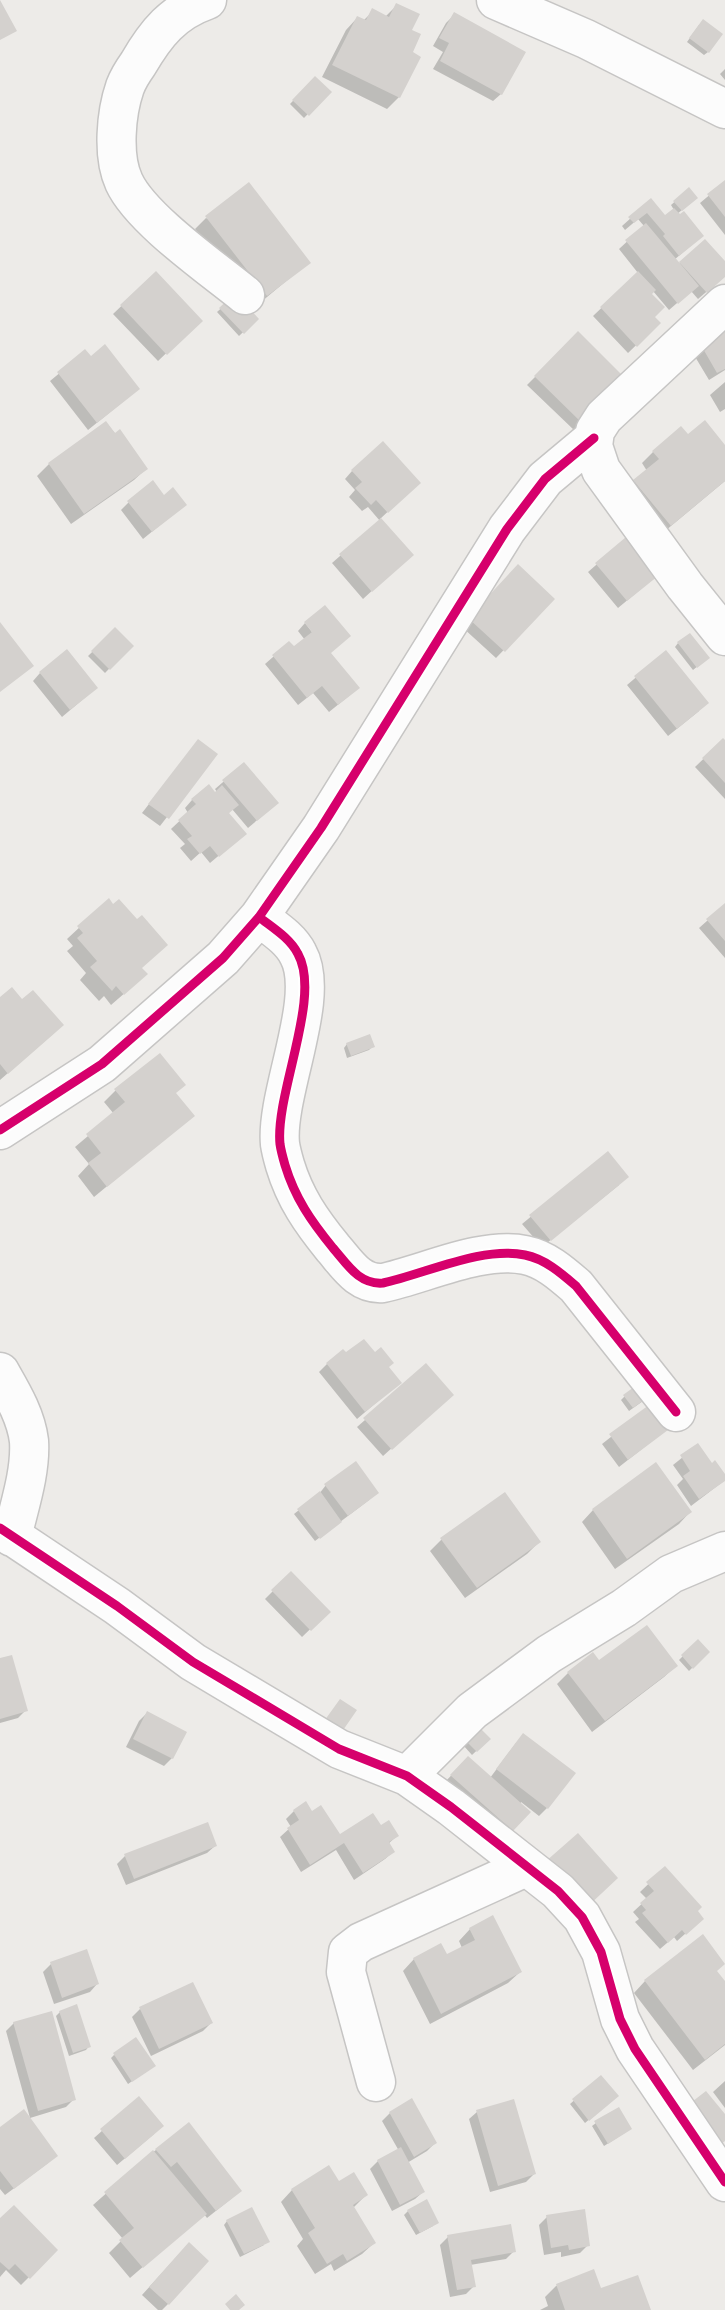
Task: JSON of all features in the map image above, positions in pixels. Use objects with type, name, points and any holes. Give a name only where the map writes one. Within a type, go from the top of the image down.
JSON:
[{"type":"street","points":[[207,0],[188,6],[165,25],[125,85],[117,121],[118,154],[124,182],[144,211],[245,295]]},
{"type":"street","points":[[496,0],[586,39],[725,109]]},
{"type":"street","points":[[725,304],[604,416],[598,425],[593,446],[601,470],[685,586],[725,636]]},
{"type":"street","points":[[0,1130],[102,1064],[223,958],[259,917],[357,772],[507,529],[545,480],[594,438]]},
{"type":"street","points":[[259,917],[292,945],[300,957],[303,974],[302,1008],[281,1120],[281,1152],[302,1208],[353,1272],[373,1284],[490,1255],[524,1255],[536,1259],[562,1274],[576,1286],[677,1412]]},
{"type":"street","points":[[0,1372],[23,1418],[29,1439],[29,1456],[6,1532],[117,1606],[193,1662],[339,1749],[407,1776],[558,1891],[582,1917],[601,1952],[620,2019],[635,2049],[725,2182]]},
{"type":"street","points":[[407,1776],[472,1711],[550,1654],[624,1608],[671,1574],[725,1551]]},
{"type":"street","points":[[376,2082],[346,1972],[348,1952],[384,1931],[526,1867]]},
{"type":"building","points":[[0,0],[17,31],[0,40]]},
{"type":"building","points":[[396,3],[420,14],[412,30],[421,34],[413,52],[421,57],[400,98],[332,65],[357,16],[366,20],[372,8],[389,17]]},
{"type":"building","points":[[454,12],[526,52],[502,95],[440,61],[449,43],[439,38]]},
{"type":"building","points":[[703,19],[723,34],[709,53],[689,38]]},
{"type":"building","points":[[315,76],[332,92],[309,116],[292,100]]},
{"type":"building","points":[[725,180],[725,217],[707,194]]},
{"type":"building","points":[[249,182],[311,263],[267,296],[205,216]]},
{"type":"building","points":[[689,187],[698,198],[682,211],[673,201]]},
{"type":"building","points":[[651,198],[665,215],[674,208],[680,214],[684,211],[704,236],[679,256],[647,213],[634,223],[628,217]]},
{"type":"building","points":[[646,223],[699,286],[678,304],[625,240]]},
{"type":"building","points":[[705,239],[725,261],[725,277],[707,293],[679,262]]},
{"type":"building","points":[[156,271],[203,321],[167,355],[120,305]]},
{"type":"building","points":[[638,271],[656,290],[652,294],[665,307],[655,317],[661,323],[637,347],[600,307]]},
{"type":"building","points":[[235,293],[259,319],[244,334],[219,308]]},
{"type":"building","points":[[725,324],[725,369],[717,373],[698,340]]},
{"type":"building","points":[[578,331],[627,380],[584,425],[534,376]]},
{"type":"building","points":[[105,344],[140,389],[97,423],[57,372],[85,349],[91,356]]},
{"type":"building","points":[[705,420],[725,445],[725,481],[671,526],[633,480],[659,459],[652,451],[681,426],[688,434]]},
{"type":"building","points":[[106,421],[115,433],[120,429],[148,469],[84,514],[48,463]]},
{"type":"building","points":[[383,441],[421,483],[388,513],[376,500],[371,505],[355,488],[362,482],[351,470]]},
{"type":"building","points":[[153,480],[164,495],[173,487],[187,505],[152,532],[127,501]]},
{"type":"building","points":[[381,518],[414,555],[372,592],[339,554]]},
{"type":"building","points":[[626,537],[658,576],[627,601],[595,563]]},
{"type":"building","points":[[518,564],[555,599],[505,652],[468,618]]},
{"type":"building","points":[[325,605],[351,636],[331,653],[360,688],[338,705],[322,686],[307,698],[272,655],[289,641],[294,646],[312,632],[304,622]]},
{"type":"building","points":[[0,622],[34,666],[0,692]]},
{"type":"building","points":[[115,627],[134,646],[110,670],[91,651]]},
{"type":"building","points":[[690,633],[710,658],[697,668],[677,642]]},
{"type":"building","points":[[67,649],[98,688],[70,710],[39,672]]},
{"type":"building","points":[[666,650],[709,703],[677,729],[634,676]]},
{"type":"building","points":[[723,738],[725,740],[725,783],[702,758]]},
{"type":"building","points":[[198,739],[218,754],[169,819],[148,804]]},
{"type":"building","points":[[244,762],[279,803],[257,821],[222,780]]},
{"type":"building","points":[[209,784],[215,792],[222,785],[239,805],[229,813],[247,834],[219,857],[210,846],[200,854],[187,839],[192,836],[178,820],[196,804],[191,799]]},
{"type":"building","points":[[109,898],[113,904],[119,899],[137,919],[142,915],[168,945],[142,968],[148,974],[124,995],[116,986],[112,991],[90,967],[97,961],[77,938],[83,933],[77,926]]},
{"type":"building","points":[[725,903],[725,941],[706,919]]},
{"type":"building","points":[[12,987],[22,999],[33,990],[64,1025],[8,1074],[0,1064],[0,997]]},
{"type":"building","points":[[370,1034],[375,1047],[351,1056],[346,1043]]},
{"type":"building","points":[[160,1053],[186,1085],[176,1093],[195,1116],[107,1187],[88,1163],[101,1153],[86,1134],[125,1102],[114,1089]]},
{"type":"building","points":[[608,1151],[629,1177],[551,1241],[529,1215]]},
{"type":"building","points":[[364,1339],[375,1352],[381,1347],[394,1363],[389,1367],[402,1383],[365,1412],[326,1363],[343,1349],[346,1352]]},
{"type":"building","points":[[426,1363],[454,1395],[392,1450],[363,1418]]},
{"type":"building","points":[[645,1379],[655,1392],[633,1408],[623,1395]]},
{"type":"building","points":[[649,1405],[668,1430],[628,1460],[609,1434]]},
{"type":"building","points":[[698,1443],[712,1463],[715,1460],[725,1474],[725,1481],[699,1499],[683,1476],[690,1471],[680,1455]]},
{"type":"building","points":[[356,1461],[379,1493],[348,1516],[324,1484]]},
{"type":"building","points":[[656,1462],[692,1512],[627,1559],[592,1509]]},
{"type":"building","points":[[320,1491],[342,1522],[320,1539],[297,1509]]},
{"type":"building","points":[[505,1492],[541,1542],[477,1588],[440,1538]]},
{"type":"building","points":[[291,1571],[331,1612],[311,1631],[271,1590]]},
{"type":"building","points":[[647,1625],[678,1666],[605,1721],[567,1672],[593,1652],[599,1660]]},
{"type":"building","points":[[698,1639],[710,1652],[693,1669],[681,1655]]},
{"type":"building","points":[[12,1655],[28,1711],[0,1719],[0,1658]]},
{"type":"building","points":[[340,1699],[357,1710],[339,1736],[322,1724]]},
{"type":"building","points":[[147,1711],[187,1732],[173,1759],[133,1739]]},
{"type":"building","points":[[479,1727],[491,1739],[477,1752],[465,1740]]},
{"type":"building","points":[[523,1733],[576,1773],[548,1809],[496,1769]]},
{"type":"building","points":[[468,1756],[531,1812],[513,1831],[450,1775]]},
{"type":"building","points":[[306,1801],[312,1811],[321,1805],[340,1834],[373,1813],[381,1825],[389,1820],[399,1836],[389,1842],[395,1852],[363,1873],[344,1843],[310,1865],[287,1828],[299,1820],[293,1810]]},
{"type":"building","points":[[208,1822],[217,1846],[134,1879],[124,1854]]},
{"type":"building","points":[[578,1833],[618,1878],[586,1908],[545,1862]]},
{"type":"building","points":[[665,1866],[702,1907],[698,1911],[704,1919],[686,1935],[682,1930],[668,1943],[642,1913],[646,1910],[640,1903],[654,1891],[646,1882]]},
{"type":"building","points":[[493,1915],[522,1972],[441,2014],[413,1958],[441,1943],[447,1954],[475,1940],[469,1928]]},
{"type":"building","points":[[703,1934],[725,1964],[717,1971],[725,1981],[725,2044],[705,2060],[644,1980]]},
{"type":"building","points":[[87,1949],[99,1984],[62,1998],[50,1962]]},
{"type":"building","points":[[193,1982],[213,2023],[159,2049],[139,2007]]},
{"type":"building","points":[[77,2004],[91,2047],[73,2053],[59,2011]]},
{"type":"building","points":[[52,2011],[76,2100],[38,2111],[13,2022]]},
{"type":"building","points":[[136,2037],[156,2066],[132,2082],[113,2053]]},
{"type":"building","points":[[601,2075],[619,2096],[589,2121],[572,2099]]},
{"type":"building","points":[[706,2091],[725,2114],[725,2141],[716,2148],[684,2108]]},
{"type":"building","points":[[139,2096],[164,2126],[125,2159],[100,2129]]},
{"type":"building","points":[[412,2098],[437,2143],[414,2157],[389,2112]]},
{"type":"building","points":[[514,2099],[536,2174],[498,2186],[476,2110]]},
{"type":"building","points":[[619,2107],[632,2129],[608,2144],[594,2121]]},
{"type":"building","points":[[24,2109],[58,2156],[14,2189],[0,2171],[0,2127]]},
{"type":"building","points":[[189,2122],[242,2191],[216,2211],[177,2162],[171,2167],[155,2149]]},
{"type":"building","points":[[401,2147],[425,2192],[400,2205],[377,2160]]},
{"type":"building","points":[[153,2150],[207,2214],[143,2268],[119,2240],[134,2228],[104,2192]]},
{"type":"building","points":[[329,2165],[339,2181],[354,2172],[368,2195],[353,2205],[376,2243],[347,2261],[343,2254],[327,2264],[308,2233],[315,2228],[291,2189]]},
{"type":"building","points":[[427,2199],[439,2223],[420,2233],[407,2210]]},
{"type":"building","points":[[14,2205],[58,2250],[30,2279],[15,2264],[9,2270],[0,2262],[0,2218]]},
{"type":"building","points":[[252,2207],[270,2242],[244,2254],[226,2220]]},
{"type":"building","points":[[585,2209],[590,2246],[569,2250],[568,2245],[551,2248],[546,2215]]},
{"type":"building","points":[[511,2224],[516,2252],[471,2260],[476,2287],[457,2290],[447,2235]]},
{"type":"building","points":[[189,2242],[209,2261],[169,2305],[149,2287]]},
{"type":"building","points":[[594,2269],[601,2288],[638,2275],[651,2310],[565,2310],[556,2284]]},
{"type":"building","points":[[236,2294],[245,2305],[239,2310],[230,2310],[225,2304]]},
{"type":"cycle path","points":[[0,1130],[102,1064],[223,958],[259,917],[321,828],[507,529],[545,479],[594,438]]},
{"type":"cycle path","points":[[259,917],[290,943],[298,954],[304,972],[302,1020],[280,1123],[282,1154],[304,1209],[343,1260],[360,1277],[375,1283],[491,1254],[525,1255],[546,1263],[576,1286],[676,1412]]},
{"type":"cycle path","points":[[0,1528],[117,1606],[193,1662],[339,1749],[407,1776],[558,1891],[582,1917],[601,1952],[620,2019],[635,2049],[725,2182]]}]
